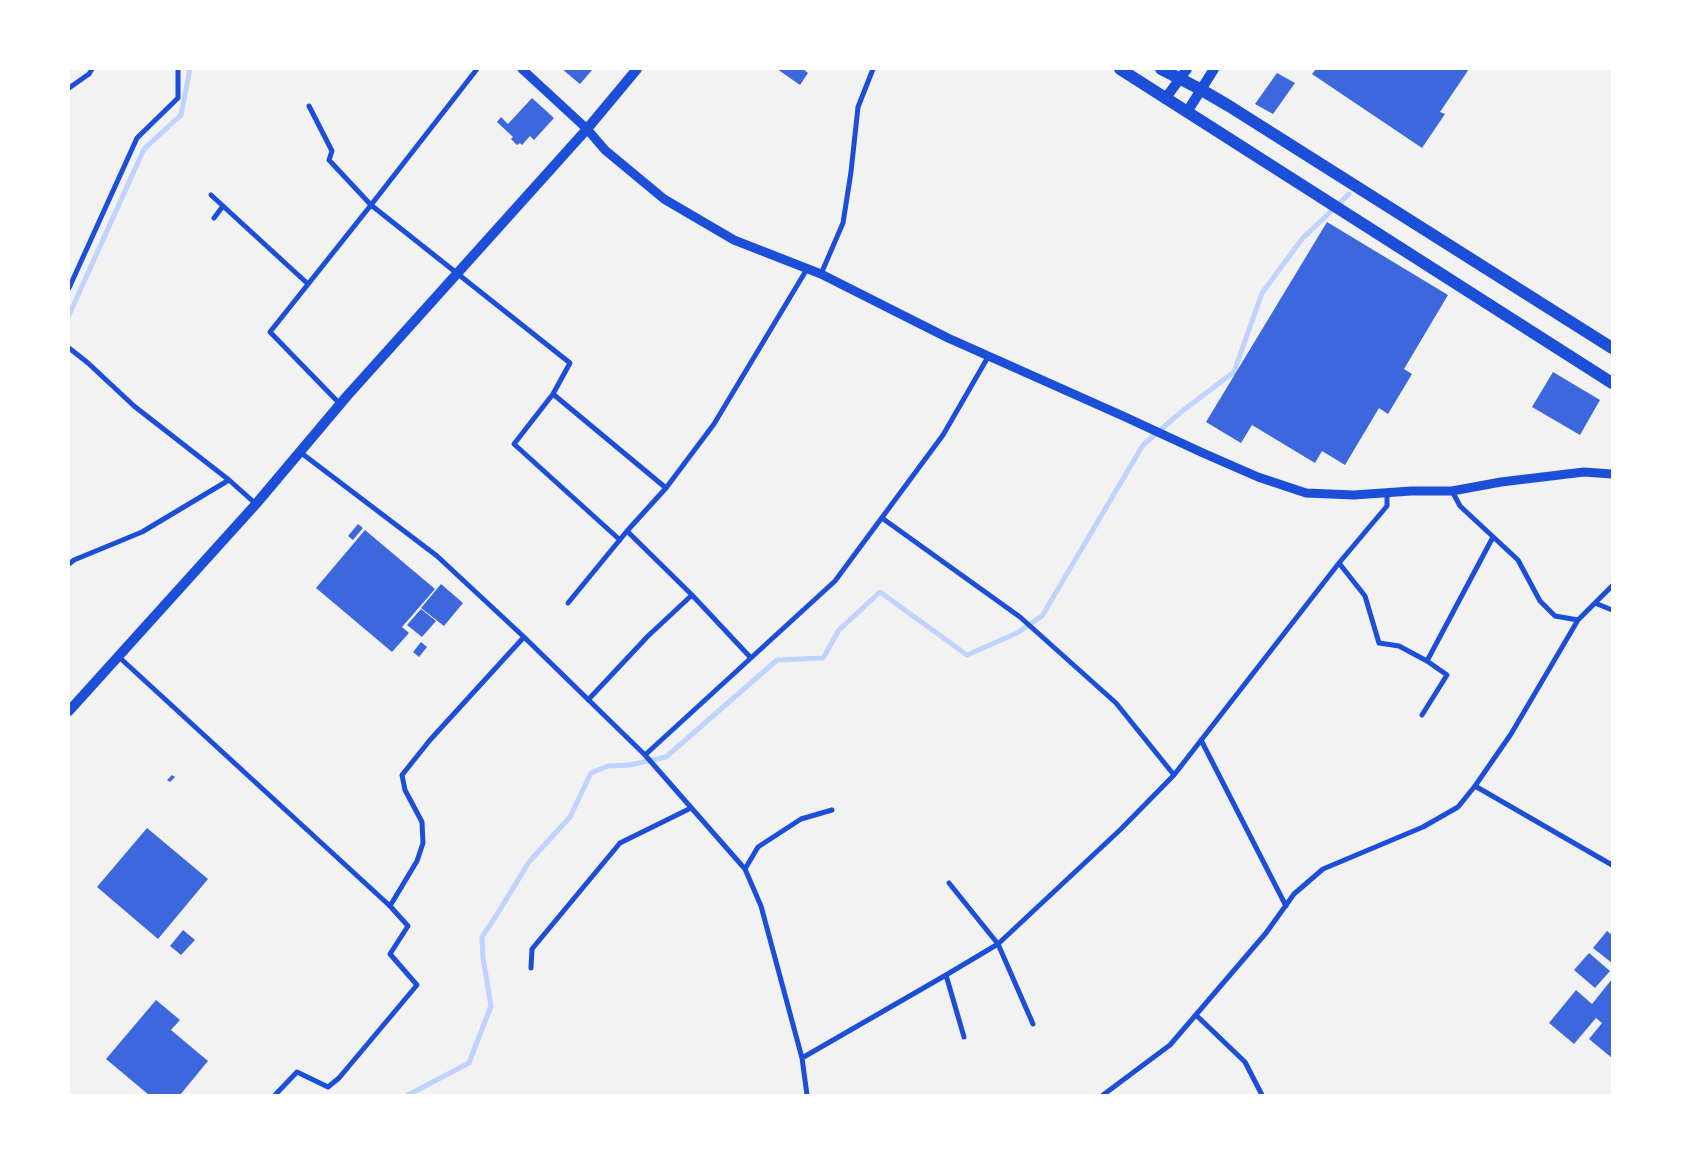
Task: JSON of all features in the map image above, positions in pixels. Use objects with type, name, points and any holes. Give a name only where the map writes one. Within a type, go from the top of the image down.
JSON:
[{"type":"main road","points":[[69,711],[256,504],[340,404],[587,129],[637,69]]},
{"type":"main road","points":[[1120,69],[1612,383]]},
{"type":"main road","points":[[1160,69],[1200,89],[1612,348]]},
{"type":"main road","points":[[1165,99],[1187,69]]},
{"type":"main road","points":[[1187,112],[1214,69]]},
{"type":"street","points":[[69,88],[89,74],[92,69]]},
{"type":"street","points":[[69,288],[137,138],[178,98],[178,69]]},
{"type":"street","points":[[340,404],[270,332],[477,69]]},
{"type":"street","points":[[522,69],[587,129],[605,150],[664,199],[734,240],[820,274],[948,338],[1123,416],[1202,454],[1258,476],[1306,493],[1354,495],[1452,491],[1502,482],[1575,473],[1612,474]]},
{"type":"street","points":[[820,274],[843,223],[858,107],[873,69]]},
{"type":"street","points":[[308,106],[332,151],[329,160],[371,205],[570,363],[553,394],[514,444],[620,540]]},
{"type":"street","points":[[211,195],[308,284]]},
{"type":"street","points":[[214,218],[223,206]]},
{"type":"street","points":[[568,603],[627,531],[666,488],[714,424],[807,269]]},
{"type":"street","points":[[69,348],[134,406],[229,480],[256,504]]},
{"type":"street","points":[[645,755],[835,581],[943,435],[988,356]]},
{"type":"street","points":[[553,394],[666,488]]},
{"type":"street","points":[[300,452],[437,556],[524,637],[645,755],[745,869],[761,906],[802,1058],[807,1095]]},
{"type":"street","points":[[69,564],[74,560],[142,532],[229,480]]},
{"type":"street","points":[[1452,491],[1460,506],[1518,560],[1540,601],[1555,616],[1578,620]]},
{"type":"street","points":[[802,1058],[946,976],[998,944],[1121,828],[1174,775],[1339,563],[1387,506],[1387,493]]},
{"type":"street","points":[[882,518],[1020,617],[1116,703],[1174,775]]},
{"type":"street","points":[[627,531],[692,595],[751,658]]},
{"type":"street","points":[[1427,660],[1493,537]]},
{"type":"street","points":[[1339,563],[1364,596],[1379,643],[1399,646],[1427,660],[1448,675],[1422,714]]},
{"type":"street","points":[[1103,1095],[1170,1045],[1266,933],[1294,894],[1323,869],[1423,828],[1458,807],[1511,734],[1578,620],[1612,586]]},
{"type":"street","points":[[588,700],[648,636],[692,595]]},
{"type":"street","points":[[1595,603],[1612,610]]},
{"type":"street","points":[[390,906],[417,860],[423,843],[422,822],[405,790],[402,775],[430,740],[524,637]]},
{"type":"street","points":[[119,657],[390,906],[408,926],[390,954],[417,985],[339,1078],[328,1087],[297,1072],[275,1095]]},
{"type":"street","points":[[1201,740],[1286,906]]},
{"type":"street","points":[[1475,786],[1612,865]]},
{"type":"street","points":[[531,968],[532,949],[620,843],[691,808]]},
{"type":"street","points":[[745,869],[758,847],[801,819],[832,810]]},
{"type":"street","points":[[949,883],[998,944],[1033,1024]]},
{"type":"street","points":[[946,976],[964,1037]]},
{"type":"street","points":[[1196,1015],[1245,1062],[1262,1095]]},
{"type":"building","points":[[562,69],[593,69],[580,84]]},
{"type":"building","points":[[777,69],[803,69],[808,73],[800,85]]},
{"type":"building","points":[[1316,69],[1469,69],[1440,112],[1445,114],[1422,148],[1312,74]]},
{"type":"building","points":[[1277,73],[1295,83],[1273,114],[1255,104]]},
{"type":"building","points":[[532,98],[554,118],[534,140],[530,136],[522,145],[520,143],[517,145],[511,139],[513,137],[497,122],[501,117],[508,124]]},
{"type":"building","points":[[1327,222],[1448,295],[1404,369],[1412,374],[1388,414],[1379,408],[1345,465],[1322,451],[1315,463],[1252,425],[1241,443],[1206,422]]},
{"type":"building","points":[[1553,372],[1600,400],[1580,435],[1532,407]]},
{"type":"building","points":[[358,524],[363,528],[353,540],[348,536]]},
{"type":"building","points":[[365,530],[435,589],[402,627],[409,633],[392,652],[316,588]]},
{"type":"building","points":[[441,584],[463,603],[444,626],[421,608]]},
{"type":"building","points":[[421,609],[436,621],[422,637],[407,625]]},
{"type":"building","points":[[421,642],[427,647],[419,657],[413,652]]},
{"type":"building","points":[[172,775],[175,777],[170,782],[167,780]]},
{"type":"building","points":[[147,828],[208,879],[158,939],[97,887]]},
{"type":"building","points":[[183,930],[195,940],[181,955],[170,946]]},
{"type":"building","points":[[1607,931],[1612,935],[1612,963],[1593,948]]},
{"type":"building","points":[[1589,953],[1610,971],[1595,988],[1574,970]]},
{"type":"building","points":[[1612,979],[1612,1058],[1589,1039],[1602,1023],[1596,1018],[1574,1044],[1549,1023],[1576,990],[1592,1004]]},
{"type":"building","points":[[156,1000],[180,1020],[171,1030],[208,1061],[180,1095],[149,1095],[106,1059]]},
{"type":"waterway","points":[[69,315],[144,149],[181,115],[190,69]]},
{"type":"waterway","points":[[408,1095],[469,1063],[491,1006],[483,958],[482,937],[529,862],[570,817],[591,773],[608,766],[630,765],[666,757],[777,660],[823,658],[839,630],[880,592],[967,655],[1017,633],[1042,616],[1143,445],[1181,412],[1234,372],[1262,293],[1302,239],[1349,194]]}]
